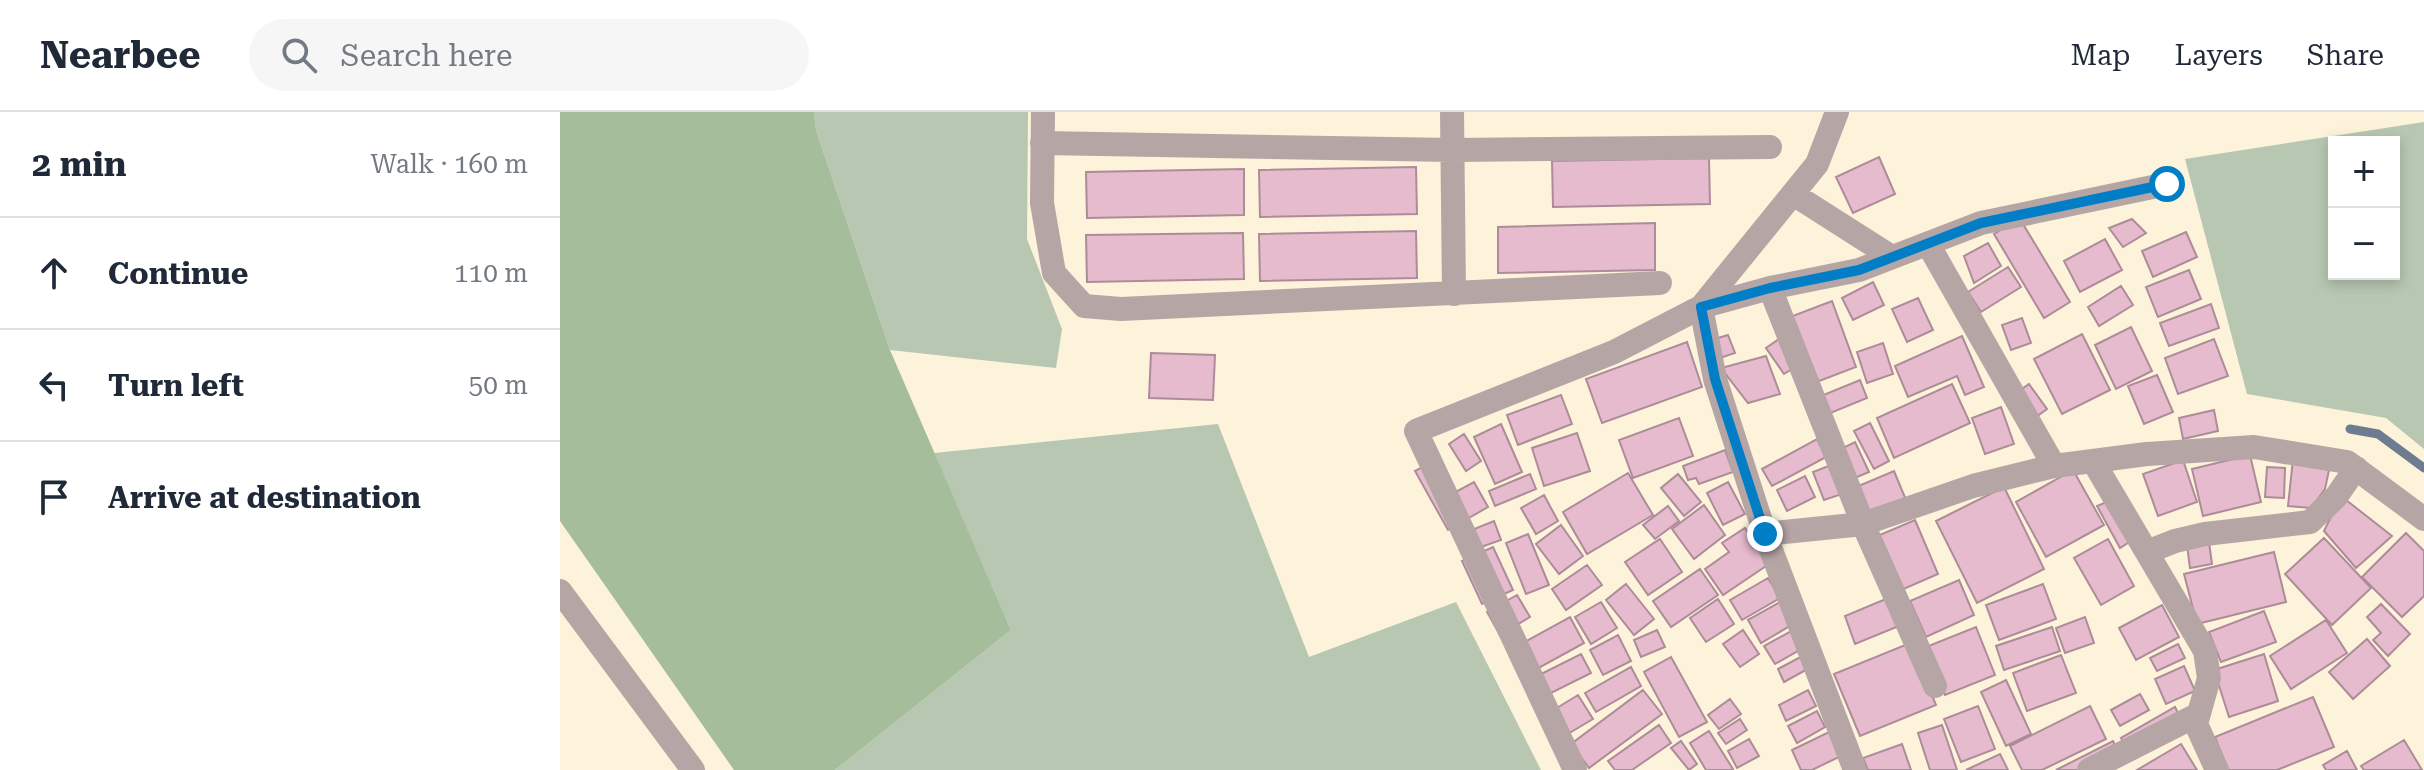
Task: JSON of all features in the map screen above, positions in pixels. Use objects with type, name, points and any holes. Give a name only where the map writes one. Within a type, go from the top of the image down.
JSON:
[{"type":"street","points":[[1043,112],[1042,203],[1054,273],[1084,306],[1121,309],[1660,283]]},
{"type":"street","points":[[1452,112],[1454,294]]},
{"type":"street","points":[[1701,307],[1817,164],[1837,112]]},
{"type":"street","points":[[1042,143],[1452,150],[1770,147]]},
{"type":"street","points":[[1575,770],[1416,431],[1614,352],[1701,307],[1770,288],[1859,270],[1981,223],[2167,184]]},
{"type":"street","points":[[1793,194],[1892,257]]},
{"type":"street","points":[[1928,244],[2054,466]]},
{"type":"street","points":[[1770,288],[1863,524],[1935,686]]},
{"type":"street","points":[[1701,307],[1715,379],[1765,534],[1855,770]]},
{"type":"street","points":[[1765,534],[1863,524],[1973,486],[2054,466],[2147,454],[2254,447],[2347,462],[2424,519]]},
{"type":"street","points":[[2093,461],[2205,651],[2209,678],[2196,724],[2217,770]]},
{"type":"street","points":[[2147,552],[2205,534],[2310,522],[2336,497],[2356,468]]},
{"type":"street","points":[[560,591],[693,770]]},
{"type":"street","points":[[2089,770],[2197,715]]},
{"type":"green space","points":[[560,112],[814,112],[816,130],[890,350],[1011,630],[835,770],[734,770],[560,521]]},
{"type":"green space","points":[[814,112],[1028,112],[1027,239],[1062,329],[1056,368],[890,350],[816,130]]},
{"type":"green space","points":[[2424,122],[2424,449],[2386,418],[2247,394],[2185,159],[2328,137],[2328,280],[2400,280],[2400,136],[2334,136]]},
{"type":"green space","points":[[1218,424],[1309,657],[1456,602],[1541,770],[835,770],[1011,630],[934,453]]},
{"type":"building","points":[[1879,157],[1895,194],[1853,213],[1836,177]]},
{"type":"building","points":[[1709,158],[1710,204],[1553,207],[1552,161]]},
{"type":"building","points":[[1416,167],[1417,214],[1260,217],[1259,170]]},
{"type":"building","points":[[1244,169],[1244,215],[1087,218],[1086,172]]},
{"type":"building","points":[[2020,219],[2070,302],[2044,318],[1994,234]]},
{"type":"building","points":[[2132,219],[2146,233],[2123,247],[2109,228]]},
{"type":"building","points":[[1655,223],[1655,270],[1498,273],[1498,227]]},
{"type":"building","points":[[1416,231],[1417,278],[1260,281],[1259,234]]},
{"type":"building","points":[[2186,232],[2197,257],[2153,277],[2142,251]]},
{"type":"building","points":[[1243,233],[1244,279],[1087,282],[1086,235]]},
{"type":"building","points":[[2105,239],[2122,270],[2080,292],[2064,261]]},
{"type":"building","points":[[1988,243],[2001,266],[1974,283],[1964,256]]},
{"type":"building","points":[[2008,267],[2021,287],[1981,312],[1968,292]]},
{"type":"building","points":[[2189,270],[2201,299],[2158,317],[2146,287]]},
{"type":"building","points":[[1873,282],[1884,305],[1853,320],[1842,298]]},
{"type":"building","points":[[2121,286],[2133,305],[2099,326],[2088,307]]},
{"type":"building","points":[[1918,298],[1933,330],[1907,342],[1892,309]]},
{"type":"building","points":[[1832,301],[1856,367],[1814,383],[1790,317]]},
{"type":"building","points":[[2211,304],[2219,328],[2169,346],[2160,323]]},
{"type":"building","points":[[2022,318],[2031,343],[2011,350],[2002,325]]},
{"type":"building","points":[[2131,327],[2152,371],[2116,389],[2095,345]]},
{"type":"building","points":[[2082,334],[2110,390],[2062,414],[2034,359]]},
{"type":"building","points":[[1728,335],[1735,353],[1714,360],[1708,341]]},
{"type":"building","points":[[1962,336],[1984,387],[1965,395],[1957,376],[1908,397],[1895,366]]},
{"type":"building","points":[[1779,339],[1797,366],[1784,374],[1766,348]]},
{"type":"building","points":[[2214,339],[2228,376],[2178,394],[2165,358]]},
{"type":"building","points":[[1687,342],[1702,387],[1602,423],[1586,379]]},
{"type":"building","points":[[1883,343],[1893,374],[1867,383],[1857,352]]},
{"type":"building","points":[[1151,353],[1215,355],[1213,400],[1149,398]]},
{"type":"building","points":[[1766,356],[1780,394],[1748,403],[1721,368]]},
{"type":"building","points":[[2157,375],[2173,412],[2144,424],[2128,386]]},
{"type":"building","points":[[1860,380],[1867,398],[1828,414],[1821,396]]},
{"type":"building","points":[[1952,384],[1970,423],[1894,458],[1877,418]]},
{"type":"building","points":[[2029,384],[2047,409],[2036,417],[2019,391]]},
{"type":"building","points":[[1561,395],[1572,424],[1518,445],[1507,415]]},
{"type":"building","points":[[2001,407],[2014,444],[1985,454],[1972,418]]},
{"type":"building","points":[[2214,410],[2218,431],[2183,439],[2179,418]]},
{"type":"building","points":[[1679,418],[1693,456],[1633,478],[1619,440]]},
{"type":"building","points":[[1870,423],[1889,461],[1874,469],[1854,431]]},
{"type":"building","points":[[1501,424],[1522,472],[1495,484],[1474,437]]},
{"type":"building","points":[[1577,433],[1590,471],[1544,486],[1532,448]]},
{"type":"building","points":[[1464,434],[1481,461],[1466,471],[1449,444]]},
{"type":"building","points":[[1817,439],[1826,457],[1772,486],[1762,469]]},
{"type":"building","points":[[1855,442],[1869,472],[1850,480],[1837,451]]},
{"type":"building","points":[[1725,450],[1733,472],[1699,484],[1696,478],[1688,480],[1683,466]]},
{"type":"building","points":[[2250,455],[2261,502],[2203,516],[2192,469]]},
{"type":"building","points":[[2293,459],[2329,470],[2325,489],[2311,508],[2288,506]]},
{"type":"building","points":[[2183,460],[2197,502],[2158,516],[2143,474]]},
{"type":"building","points":[[1434,461],[1454,493],[1474,482],[1488,507],[1448,530],[1415,471]]},
{"type":"building","points":[[1831,465],[1842,494],[1824,500],[1813,472]]},
{"type":"building","points":[[2267,467],[2285,468],[2284,498],[2265,497]]},
{"type":"building","points":[[2073,470],[2104,525],[2046,557],[2016,502]]},
{"type":"building","points":[[1894,471],[1906,500],[1868,516],[1856,487]]},
{"type":"building","points":[[1628,473],[1653,515],[1587,554],[1563,512]]},
{"type":"building","points":[[1530,474],[1536,489],[1495,506],[1489,491]]},
{"type":"building","points":[[1678,474],[1701,502],[1684,516],[1661,488]]},
{"type":"building","points":[[1805,476],[1815,497],[1787,511],[1777,490]]},
{"type":"building","points":[[1728,482],[1745,514],[1723,525],[1707,493]]},
{"type":"building","points":[[2004,487],[2044,569],[1977,603],[1936,521]]},
{"type":"building","points":[[1544,495],[1558,521],[1536,534],[1521,508]]},
{"type":"building","points":[[2341,496],[2392,536],[2356,568],[2324,531]]},
{"type":"building","points":[[2109,501],[2131,541],[2120,548],[2097,506]]},
{"type":"building","points":[[1704,505],[1725,535],[1694,559],[1672,529]]},
{"type":"building","points":[[1668,506],[1679,521],[1655,539],[1643,525]]},
{"type":"building","points":[[1915,520],[1938,574],[1899,591],[1875,537]]},
{"type":"building","points":[[1494,521],[1501,540],[1470,551],[1464,533]]},
{"type":"building","points":[[1561,525],[1583,556],[1559,574],[1536,544]]},
{"type":"building","points":[[1745,528],[1769,564],[1723,595],[1705,569],[1729,552],[1722,543]]},
{"type":"building","points":[[2406,533],[2424,551],[2424,596],[2402,617],[2362,577]]},
{"type":"building","points":[[1528,534],[1549,585],[1526,594],[1506,543]]},
{"type":"building","points":[[2324,538],[2371,588],[2332,625],[2285,574]]},
{"type":"building","points":[[1660,539],[1682,572],[1648,595],[1625,562]]},
{"type":"building","points":[[2108,539],[2134,586],[2101,605],[2074,558]]},
{"type":"building","points":[[2209,542],[2212,564],[2190,568],[2187,545]]},
{"type":"building","points":[[1493,547],[1513,590],[1482,604],[1462,561]]},
{"type":"building","points":[[2274,552],[2286,602],[2197,624],[2184,574]]},
{"type":"building","points":[[1587,565],[1602,585],[1566,610],[1552,589]]},
{"type":"building","points":[[1700,569],[1718,595],[1671,627],[1653,601]]},
{"type":"building","points":[[1768,578],[1780,598],[1742,620],[1730,600]]},
{"type":"building","points":[[1959,580],[1974,615],[1926,637],[1910,601]]},
{"type":"building","points":[[1626,584],[1654,619],[1634,635],[1606,600]]},
{"type":"building","points":[[2043,584],[2056,619],[1999,640],[1986,605]]},
{"type":"building","points":[[1517,595],[1530,617],[1500,635],[1487,612]]},
{"type":"building","points":[[1888,598],[1899,626],[1855,644],[1845,616]]},
{"type":"building","points":[[1718,599],[1734,624],[1706,642],[1690,618]]},
{"type":"building","points":[[1782,601],[1795,623],[1761,643],[1748,620]]},
{"type":"building","points":[[1601,602],[1617,628],[1591,644],[1575,617]]},
{"type":"building","points":[[2381,604],[2410,634],[2388,656],[2373,640],[2381,633],[2367,617]]},
{"type":"building","points":[[2162,605],[2179,637],[2136,660],[2119,628]]},
{"type":"building","points":[[2264,611],[2276,642],[2221,662],[2209,632]]},
{"type":"building","points":[[1570,617],[1584,643],[1526,675],[1512,649]]},
{"type":"building","points":[[2085,617],[2094,643],[2065,653],[2056,628]]},
{"type":"building","points":[[2326,620],[2347,653],[2291,689],[2270,656]]},
{"type":"building","points":[[1976,627],[1995,675],[1945,695],[1926,647]]},
{"type":"building","points":[[2052,627],[2060,651],[2004,670],[1996,646]]},
{"type":"building","points":[[1657,630],[1665,647],[1641,657],[1634,640]]},
{"type":"building","points":[[1743,630],[1759,654],[1740,667],[1723,644]]},
{"type":"building","points":[[1793,630],[1803,648],[1775,664],[1764,646]]},
{"type":"building","points":[[1618,635],[1631,661],[1603,675],[1590,650]]},
{"type":"building","points":[[2367,639],[2390,666],[2353,699],[2329,672]]},
{"type":"building","points":[[1910,643],[1936,705],[1860,736],[1834,674]]},
{"type":"building","points":[[2178,644],[2185,658],[2157,671],[2150,658]]},
{"type":"building","points":[[1581,654],[1591,673],[1541,698],[1531,679]]},
{"type":"building","points":[[1806,654],[1813,666],[1784,682],[1778,669]]},
{"type":"building","points":[[2264,654],[2278,701],[2229,717],[2214,670]]},
{"type":"building","points":[[2061,655],[2076,693],[2027,711],[2013,673]]},
{"type":"building","points":[[1671,657],[1707,722],[1679,737],[1644,672]]},
{"type":"building","points":[[2184,666],[2195,691],[2166,704],[2155,679]]},
{"type":"building","points":[[1631,667],[1641,686],[1596,712],[1585,693]]},
{"type":"building","points":[[2006,680],[2031,734],[2006,746],[1981,692]]},
{"type":"building","points":[[1643,690],[1662,714],[1589,768],[1571,744]]},
{"type":"building","points":[[1808,690],[1816,706],[1786,721],[1779,705]]},
{"type":"building","points":[[2140,694],[2149,710],[2120,726],[2111,710]]},
{"type":"building","points":[[1578,695],[1593,719],[1566,735],[1552,711]]},
{"type":"building","points":[[2313,697],[2334,747],[2277,770],[2228,770],[2215,737]]},
{"type":"building","points":[[1730,699],[1741,714],[1719,729],[1708,715]]},
{"type":"building","points":[[1978,706],[1995,749],[1961,762],[1944,719]]},
{"type":"building","points":[[2090,706],[2106,739],[2042,770],[2022,770],[2010,746]]},
{"type":"building","points":[[2175,707],[2179,715],[2125,746],[2121,738]]},
{"type":"building","points":[[1817,711],[1825,727],[1797,743],[1788,726]]},
{"type":"building","points":[[1740,719],[1747,730],[1726,744],[1718,733]]},
{"type":"building","points":[[1659,725],[1671,743],[1632,770],[1615,770],[1608,761]]},
{"type":"building","points":[[1942,725],[1957,770],[1930,770],[1918,733]]},
{"type":"building","points":[[1709,731],[1733,769],[1706,770],[1690,743]]},
{"type":"building","points":[[1831,731],[1843,755],[1812,770],[1801,770],[1792,750]]},
{"type":"building","points":[[1749,739],[1759,756],[1737,768],[1728,751]]},
{"type":"building","points":[[2404,740],[2422,770],[2364,770],[2361,766]]},
{"type":"building","points":[[1681,741],[1697,764],[1689,770],[1671,748]]},
{"type":"building","points":[[2113,741],[2117,749],[2078,770],[2056,770]]},
{"type":"building","points":[[1902,744],[1911,770],[1868,770],[1863,758]]},
{"type":"building","points":[[2181,744],[2197,770],[2137,770]]},
{"type":"building","points":[[2347,751],[2357,770],[2326,770],[2323,765]]},
{"type":"building","points":[[2000,754],[2008,770],[1966,770]]},
{"type":"waterway","points":[[2350,429],[2378,434],[2424,468]]},
{"type":"route","points":[[1765,534],[1715,379],[1701,307],[1770,288],[1859,270],[1981,223],[2167,184]]}]
